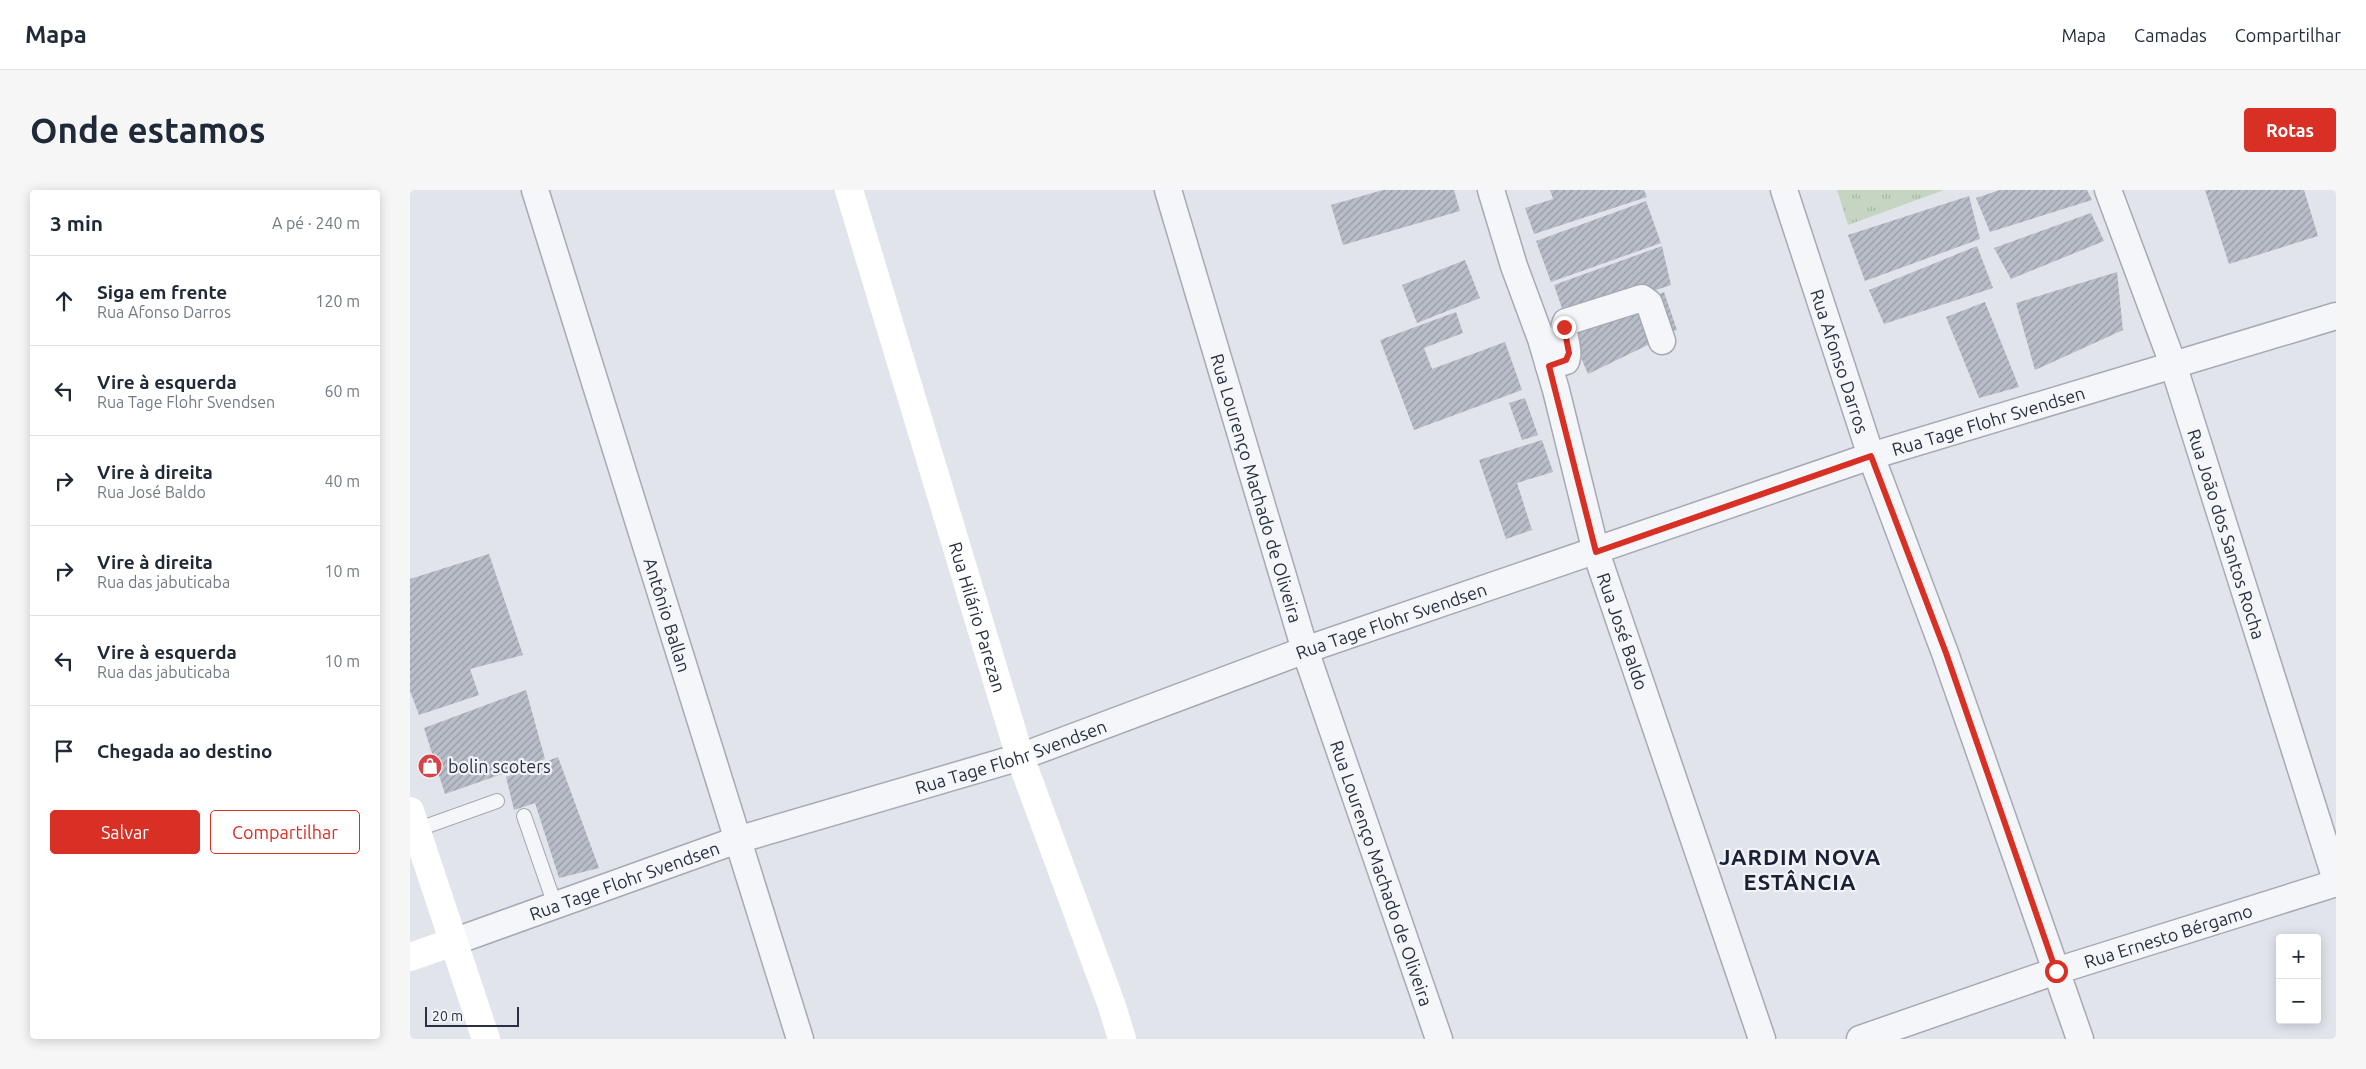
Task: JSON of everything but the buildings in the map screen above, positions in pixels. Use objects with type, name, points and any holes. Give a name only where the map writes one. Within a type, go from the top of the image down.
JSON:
[{"type":"street","name":"Antônio Ballan","points":[[535,190],[800,1039]]},
{"type":"street","name":"Rua Hilário Parezan","points":[[849,190],[1020,757],[1112,1006],[1122,1039]]},
{"type":"street","name":"Rua Lourenço Machado de Oliveira","points":[[1168,190],[1305,650],[1439,1039]]},
{"type":"street","name":"Rua José Baldo","points":[[1492,190],[1514,266],[1549,366],[1596,552],[1762,1039]]},
{"type":"street","name":"Rua Afonso Darros","points":[[1784,190],[1871,456],[1946,653],[2080,1039]]},
{"type":"street","name":"Rua João dos Santos Rocha","points":[[2108,190],[2173,364],[2336,882]]},
{"type":"street","points":[[1549,366],[1566,360],[1569,353],[1564,327],[1566,322],[1642,298],[1649,303],[1662,341]]},
{"type":"street","name":"Rua Tage Flohr Svendsen","points":[[454,942],[737,840],[1020,757],[1305,650],[1596,552],[1871,456],[2336,316]]},
{"type":"street","points":[[413,820],[486,1039]]},
{"type":"street","name":"Rua Ernesto Bérgamo","points":[[1860,1039],[2056,971],[2336,882]]},
{"type":"street","points":[[410,957],[454,942]]},
{"type":"lane","points":[[413,820],[497,800]]},
{"type":"lane","points":[[524,816],[555,905]]},
{"type":"green space","points":[[1837,190],[1944,190],[1848,225]]},
{"type":"place","name":"bolin scoters","points":[[430,766]]},
{"type":"district","name":"JARDIM NOVA ESTÂNCIA","points":[[1800,868]]},
{"type":"route","points":[[1564,327],[1569,353],[1566,360],[1549,366],[1596,552],[1871,456],[1946,653],[2056,971]]}]
